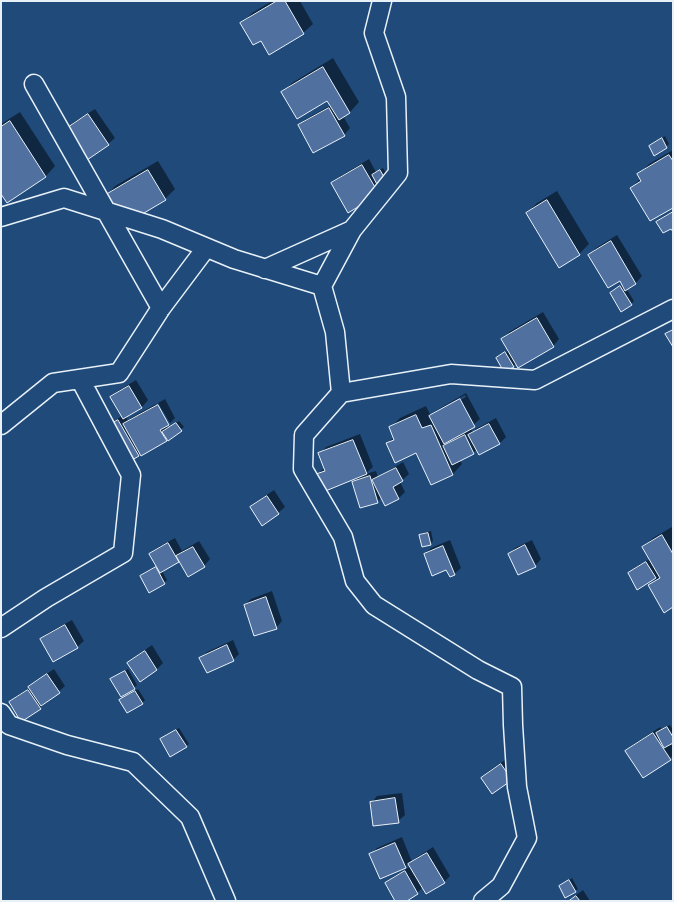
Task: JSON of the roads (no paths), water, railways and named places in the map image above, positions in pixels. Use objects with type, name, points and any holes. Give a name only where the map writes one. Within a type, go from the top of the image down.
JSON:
[{"type":"street","points":[[341,393],[335,332],[322,286],[352,230],[398,173],[396,97],[374,33],[382,1]]},
{"type":"street","points":[[34,84],[161,308]]},
{"type":"street","points":[[1,217],[64,198],[162,229],[234,259],[322,286]]},
{"type":"street","points":[[265,269],[352,230]]},
{"type":"street","points":[[1,425],[53,383],[119,373],[161,308],[206,248]]},
{"type":"street","points":[[483,901],[501,886],[527,838],[517,788],[512,687],[478,670],[374,605],[355,581],[344,537],[303,469],[304,435],[341,393],[451,374],[535,380],[673,309]]},
{"type":"street","points":[[1,628],[46,598],[123,553],[131,475],[80,379]]},
{"type":"street","points":[[1,713],[9,725],[67,745],[133,762],[190,817],[226,901]]}]
